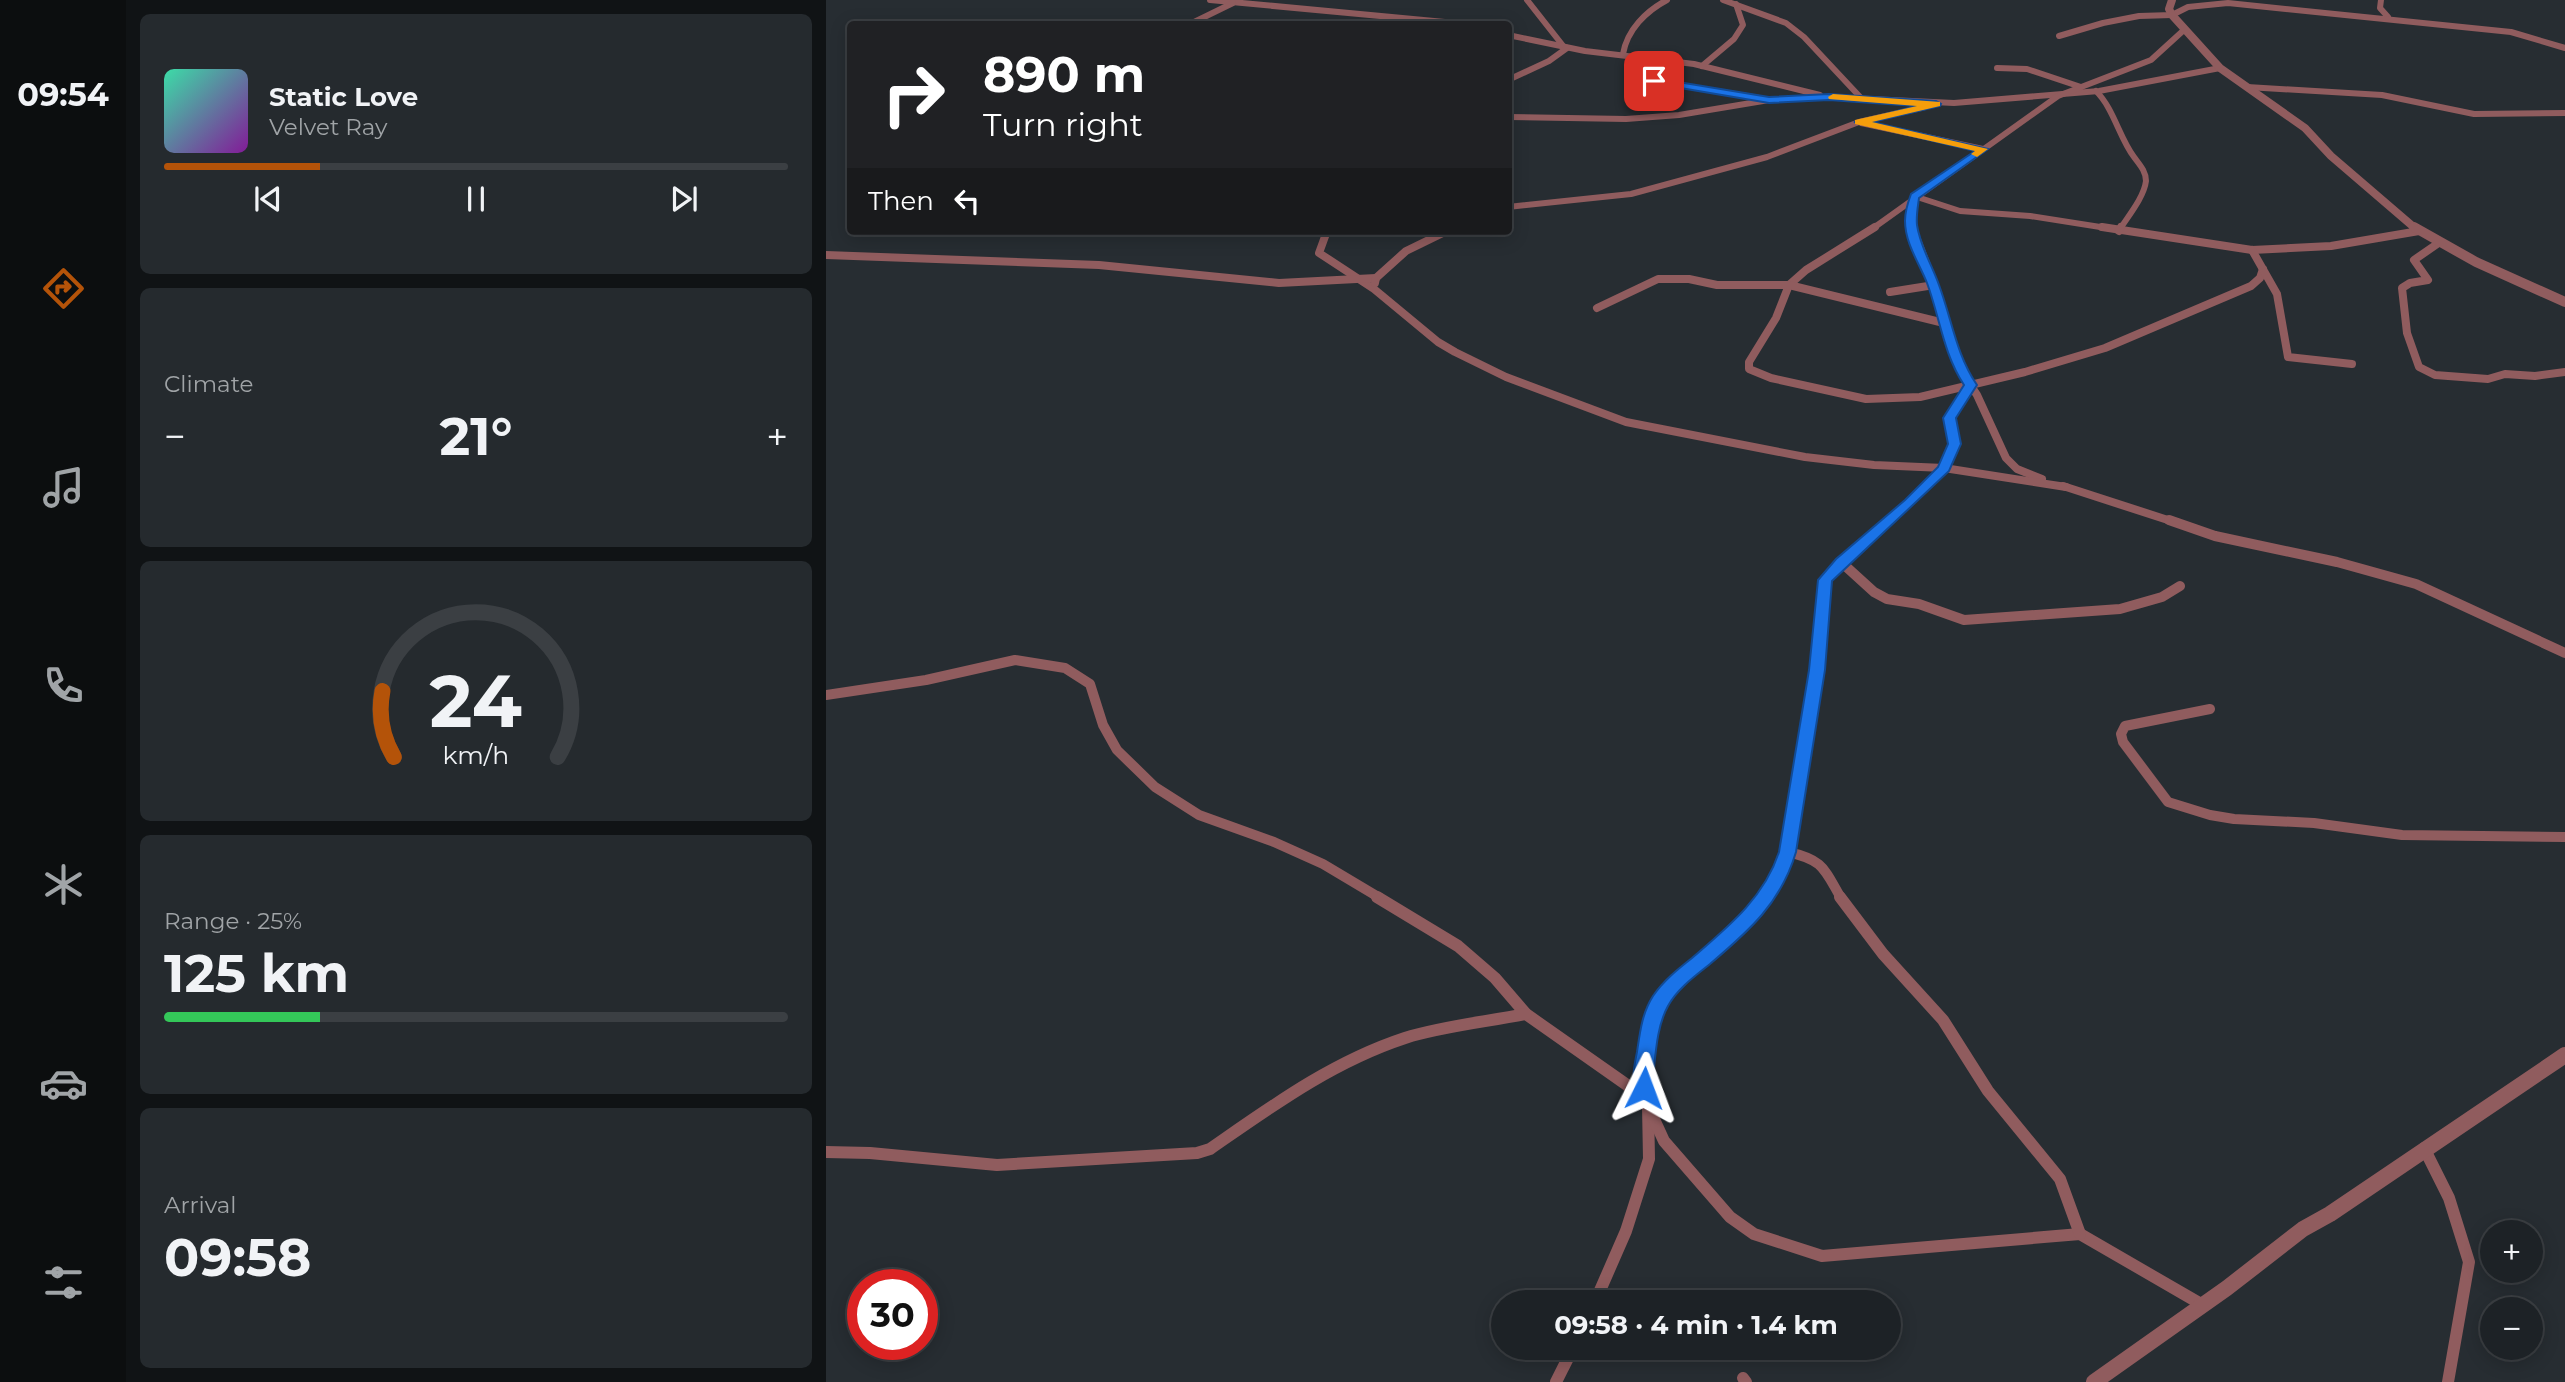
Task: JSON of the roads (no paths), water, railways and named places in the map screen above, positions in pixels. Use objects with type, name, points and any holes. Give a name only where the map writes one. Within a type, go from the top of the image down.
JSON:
[{"type":"street","points":[[1210,0],[1441,21]]},
{"type":"street","points":[[1527,0],[1565,47]]},
{"type":"street","points":[[1623,54],[1625,44],[1643,17],[1667,0]]},
{"type":"street","points":[[1723,0],[1777,18],[1793,28],[1861,99]]},
{"type":"street","points":[[2172,0],[2169,9],[2172,15],[2220,68],[2305,128],[2331,156],[2419,231],[2476,262],[2565,302]]},
{"type":"street","points":[[2381,0],[2380,8],[2388,17]]},
{"type":"street","points":[[1196,21],[1238,1]]},
{"type":"street","points":[[2059,36],[2136,17],[2172,15],[2188,7],[2228,1],[2515,33],[2565,48]]},
{"type":"street","points":[[1702,66],[1739,34],[1743,25],[1736,4]]},
{"type":"street","points":[[2185,29],[2151,60],[2058,96],[1880,224],[1821,258],[1789,285],[1776,318],[1749,362],[1749,369],[1757,374],[1878,399],[1920,397],[2105,348],[2251,286],[2260,278],[2263,270]]},
{"type":"street","points":[[1512,36],[1565,47],[1702,66],[1829,97]]},
{"type":"street","points":[[1512,78],[1546,63],[1565,47]]},
{"type":"street","points":[[1660,59],[1653,66],[1654,81],[1769,100]]},
{"type":"street","points":[[1997,68],[2022,68],[2099,92],[2126,146],[2143,169],[2146,179],[2142,193],[2119,230]]},
{"type":"street","points":[[1512,117],[1626,119],[1679,115],[1769,100],[1829,97],[1936,104],[2058,96],[2099,92],[2220,68]]},
{"type":"street","points":[[2247,87],[2382,95],[2474,114],[2565,113]]},
{"type":"street","points":[[1512,206],[1631,194],[1767,157],[1859,122],[1936,104]]},
{"type":"street","points":[[1859,122],[1983,149]]},
{"type":"street","points":[[1914,197],[1960,211],[2020,215],[2252,250],[2331,246],[2419,231]]},
{"type":"street","points":[[1914,197],[1912,230],[1934,285],[1960,369],[2006,457],[2017,469],[2214,536],[2337,562],[2416,584],[2565,653]]},
{"type":"street","points":[[1326,235],[1319,253],[1374,289],[1438,342],[1511,379],[1613,415],[1628,424],[1665,429],[1717,443],[1805,457],[1892,468],[1944,468],[2066,487]]},
{"type":"street","points":[[826,255],[1109,265],[1279,283],[1376,278],[1406,251],[1439,235]]},
{"type":"street","points":[[2440,242],[2414,260],[2428,280],[2402,288],[2407,333],[2419,367],[2435,376],[2488,379],[2505,374],[2535,376],[2565,372]]},
{"type":"street","points":[[2252,250],[2277,294],[2288,357],[2352,364]]},
{"type":"street","points":[[1374,289],[1376,278]]},
{"type":"street","points":[[1597,308],[1657,279],[1689,279],[1717,285],[1789,285],[1944,323]]},
{"type":"street","points":[[1891,292],[1934,285]]},
{"type":"street","points":[[1600,1290],[1626,1231],[1648,1159],[1648,1106],[1644,1071],[1651,1022],[1661,1000],[1678,980],[1751,916],[1780,877],[1788,852],[1817,670],[1825,580],[1841,562],[1891,520],[1944,468],[1955,444],[1950,418],[1970,385]]},
{"type":"street","points":[[1841,562],[1852,568],[1885,598],[1924,604],[1943,614],[1972,621],[2008,615],[2074,614],[2122,606],[2154,600],[2180,586]]},
{"type":"street","points":[[826,695],[926,680],[1015,660],[1065,668],[1090,684],[1102,725],[1118,750],[1136,771],[1156,787],[1199,816],[1274,842],[1323,864],[1458,946],[1495,978],[1526,1014],[1627,1085],[1648,1106],[1664,1141],[1730,1217],[1754,1234],[1822,1256],[2080,1234],[2201,1304]]},
{"type":"street","points":[[2210,709],[2166,720],[2139,722],[2125,726],[2121,734],[2123,742],[2161,795],[2177,806],[2234,819],[2314,823],[2402,835],[2565,837]]},
{"type":"street","points":[[1788,852],[1806,856],[1821,864],[1845,905],[1891,963],[1943,1020],[1988,1091],[2060,1179],[2080,1234]]},
{"type":"street","points":[[826,1153],[870,1153],[997,1165],[1197,1153],[1210,1149],[1303,1084],[1352,1060],[1406,1038],[1526,1014]]},
{"type":"street","points":[[2094,1382],[2227,1288],[2303,1229],[2330,1214],[2565,1055]]},
{"type":"street","points":[[2424,1148],[2449,1198],[2469,1262],[2448,1382]]},
{"type":"street","points":[[1556,1382],[1567,1360]]}]
